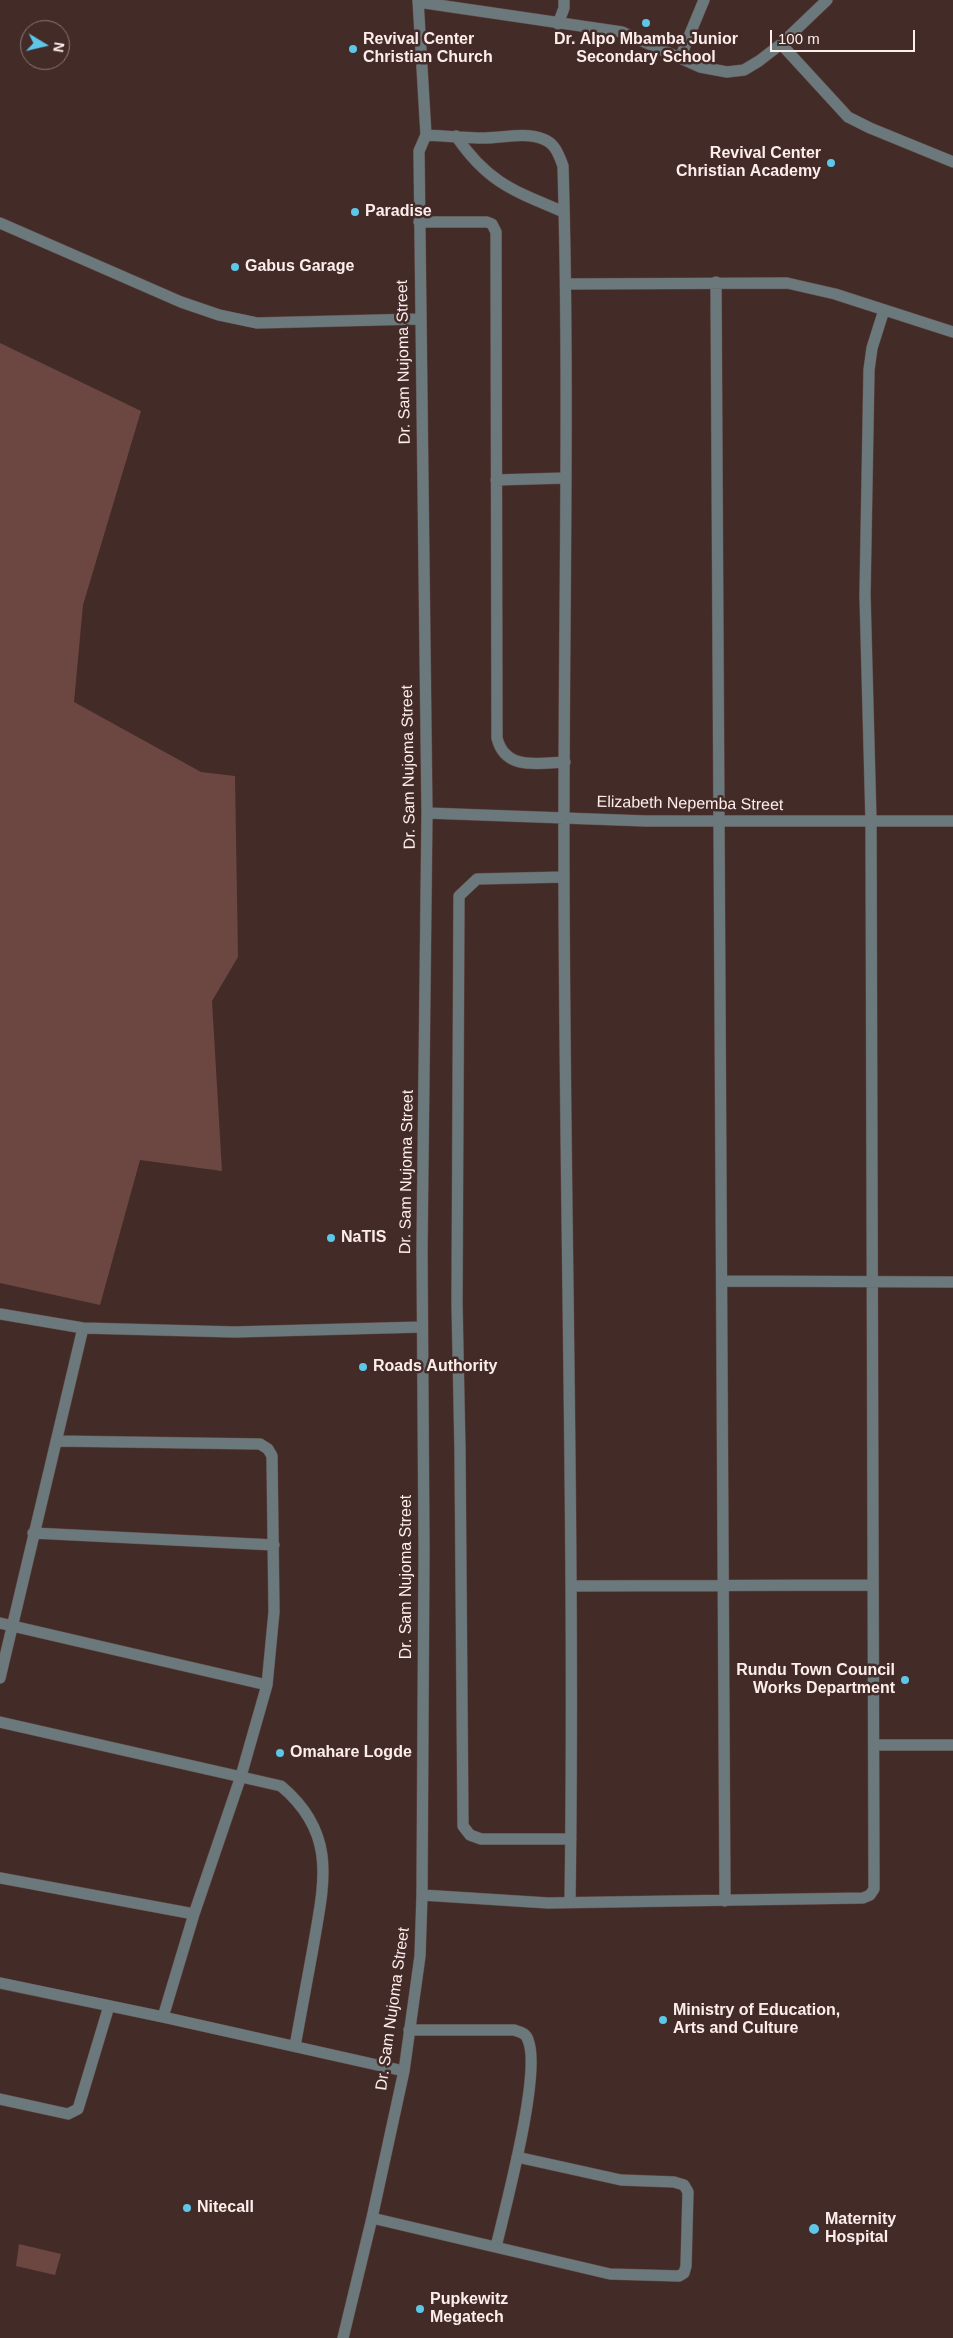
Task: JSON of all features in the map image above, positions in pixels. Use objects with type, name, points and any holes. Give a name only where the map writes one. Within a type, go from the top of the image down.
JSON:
[{"type":"street","points":[[558,24],[564,8],[564,0]]},
{"type":"street","points":[[680,58],[704,0]]},
{"type":"street","points":[[418,1],[558,24],[622,32],[714,71],[735,71],[744,70],[759,61],[781,44],[827,0]]},
{"type":"street","name":"Dr. Sam Nujoma Street","points":[[343,2338],[372,2218],[404,2071],[420,1956],[422,1895],[422,1327],[427,813],[419,319],[419,151],[426,135],[418,1]]},
{"type":"street","points":[[781,44],[848,117],[953,162]]},
{"type":"street","points":[[426,135],[530,136],[542,138],[552,144],[559,154],[563,166],[566,284],[564,877],[571,1586],[570,1902]]},
{"type":"street","points":[[456,136],[467,152],[499,183],[512,191],[564,212]]},
{"type":"street","points":[[419,222],[486,222],[492,224],[496,232],[498,744],[500,750],[510,760],[540,763],[565,762]]},
{"type":"street","points":[[0,223],[181,302],[238,320],[258,323],[419,319]]},
{"type":"street","points":[[716,282],[716,595],[720,821],[725,1901]]},
{"type":"street","points":[[566,284],[787,283],[835,294],[953,332]]},
{"type":"street","points":[[422,1895],[570,1902],[725,1901],[863,1898],[870,1895],[874,1889],[871,1280],[872,821],[865,595],[869,370],[872,348],[884,310]]},
{"type":"street","points":[[496,480],[565,478]]},
{"type":"street","name":"Elizabeth Nepemba Street","points":[[427,813],[720,821],[953,821]]},
{"type":"street","points":[[564,877],[477,879],[459,896],[457,1303],[460,1451],[462,1826],[470,1834],[481,1839],[571,1839]]},
{"type":"street","points":[[722,1281],[871,1280],[953,1282]]},
{"type":"street","points":[[0,1314],[83,1328],[234,1332],[422,1327]]},
{"type":"street","points":[[0,1678],[6,1624],[33,1533],[83,1328]]},
{"type":"street","points":[[56,1442],[260,1444],[268,1449],[272,1456],[274,1612],[267,1684],[241,1776],[194,1914],[163,2017]]},
{"type":"street","points":[[33,1533],[274,1545]]},
{"type":"street","points":[[571,1586],[873,1585]]},
{"type":"street","points":[[6,1624],[267,1684]]},
{"type":"street","points":[[0,1722],[282,1786],[300,1801],[312,1820],[321,1844],[324,1863],[322,1894],[295,2046]]},
{"type":"street","points":[[874,1745],[953,1745]]},
{"type":"street","points":[[0,1878],[194,1914]]},
{"type":"street","points":[[0,1983],[404,2071]]},
{"type":"street","points":[[0,2099],[68,2114],[74,2113],[78,2109],[109,2006]]},
{"type":"street","points":[[409,2030],[514,2030],[523,2033],[529,2040],[530,2077],[517,2157],[496,2247]]},
{"type":"street","points":[[372,2218],[610,2274],[679,2276],[684,2273],[686,2266],[688,2192],[684,2185],[674,2182],[621,2180],[517,2157]]},
{"type":"shaded area","points":[[0,343],[141,411],[83,605],[74,702],[201,772],[235,776],[238,957],[212,1001],[222,1171],[140,1160],[100,1305],[0,1283]]},
{"type":"shaded area","points":[[19,2244],[61,2254],[55,2275],[16,2266]]},
{"type":"place","name":"Dr. Alpo Mbamba Junior Secondary School","points":[[646,23]]},
{"type":"place","name":"Revival Center Christian Church","points":[[353,49]]},
{"type":"place","name":"Revival Center Christian Academy","points":[[831,163]]},
{"type":"place","name":"Paradise","points":[[355,212]]},
{"type":"place","name":"Gabus Garage","points":[[235,267]]},
{"type":"place","name":"NaTIS","points":[[331,1238]]},
{"type":"place","name":"Roads Authority","points":[[363,1367]]},
{"type":"place","name":"Rundu Town Council Works Department","points":[[905,1680]]},
{"type":"place","name":"Omahare Logde","points":[[280,1753]]},
{"type":"place","name":"Ministry of Education, Arts and Culture","points":[[663,2020]]},
{"type":"place","name":"Nitecall","points":[[187,2208]]},
{"type":"place","name":"Maternity Hospital","points":[[814,2229]]},
{"type":"place","name":"Pupkewitz Megatech","points":[[420,2309]]}]
